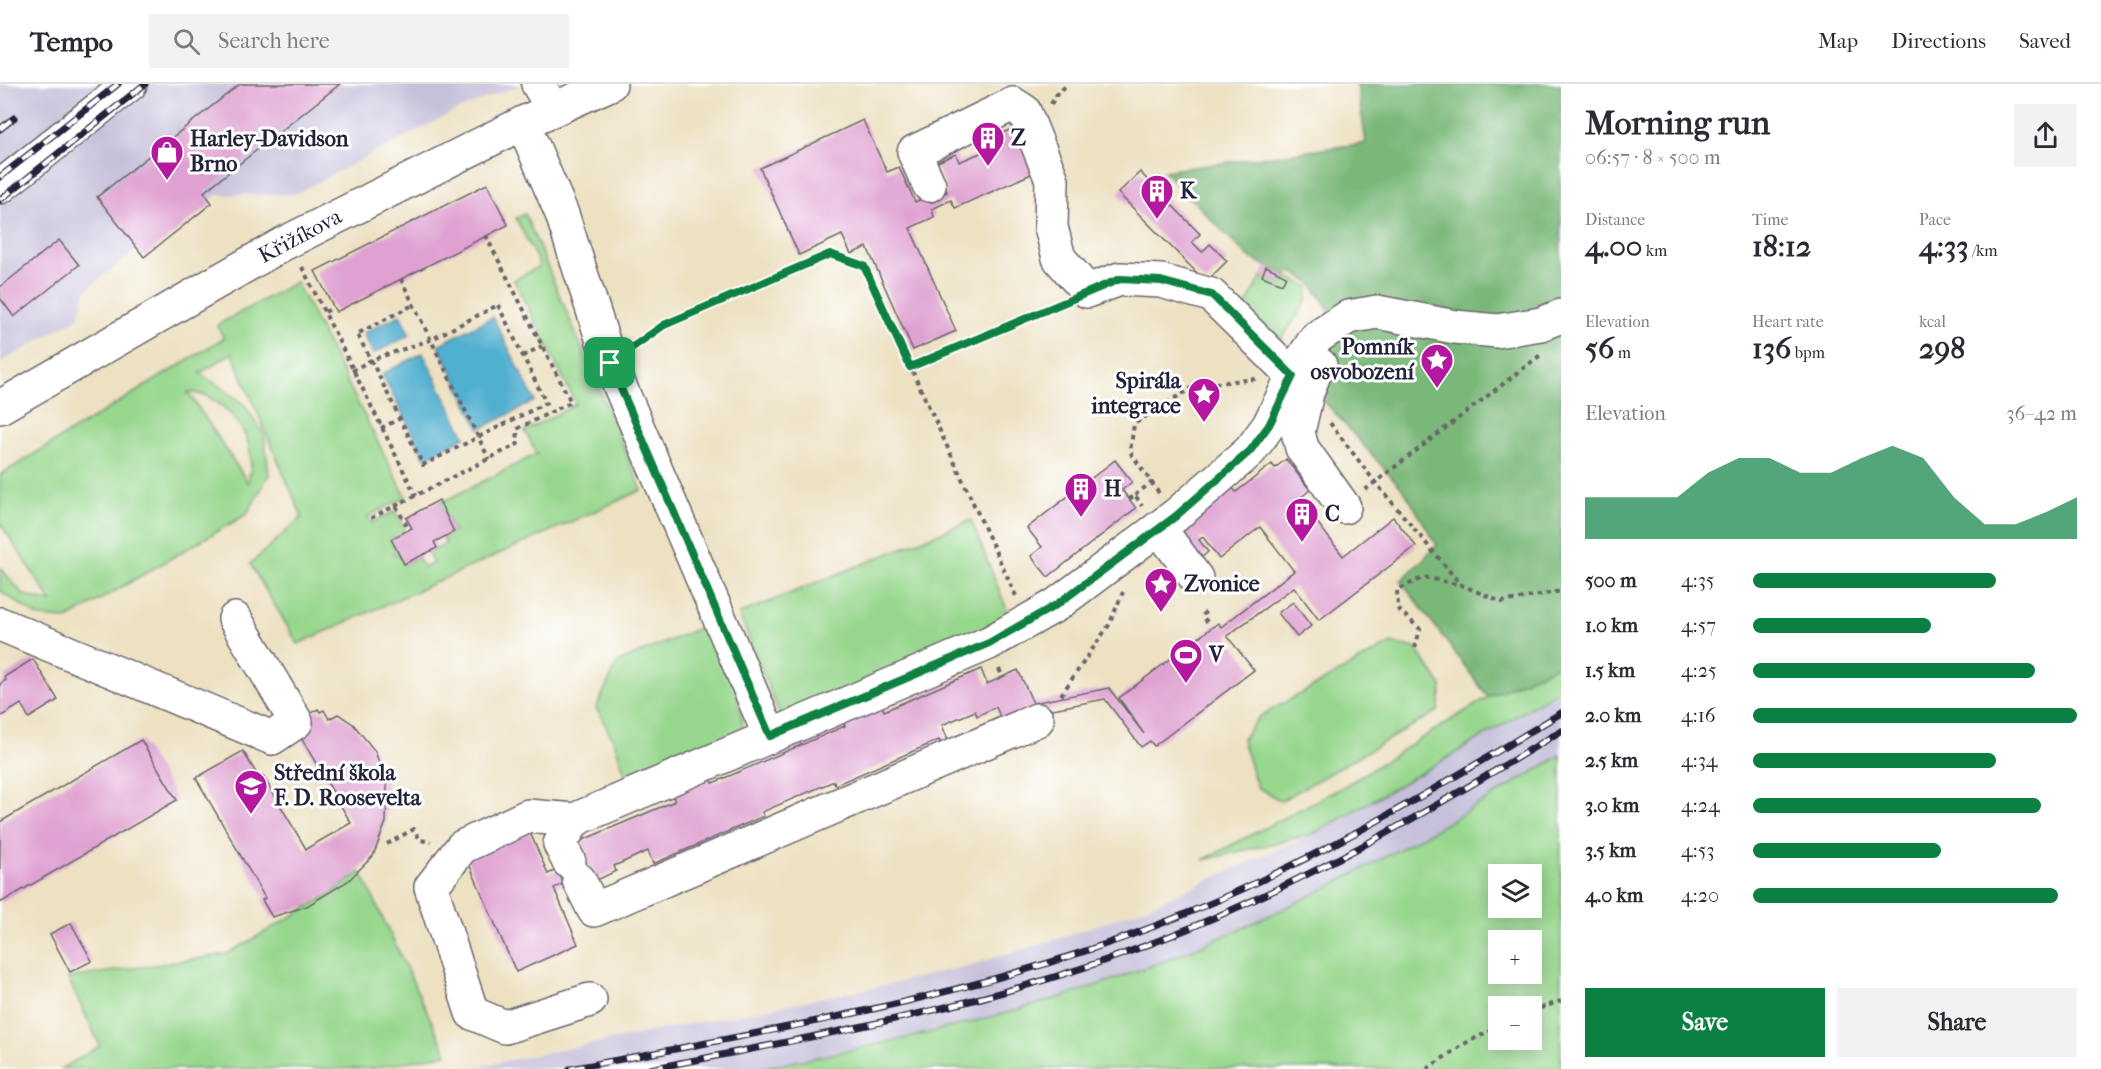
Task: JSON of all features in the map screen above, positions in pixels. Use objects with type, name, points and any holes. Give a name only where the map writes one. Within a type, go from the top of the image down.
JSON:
[{"type":"street","points":[[0,187],[130,84]]},
{"type":"street","name":"Křižíkova","points":[[0,407],[283,243],[523,123],[546,97],[610,84]]},
{"type":"street","points":[[929,185],[914,152],[1013,104],[1024,111],[1052,180],[1051,227],[1059,258],[1087,291],[1120,279],[1161,281],[1212,295],[1300,385]]},
{"type":"street","points":[[523,123],[554,196],[610,363],[770,736]]},
{"type":"street","points":[[1344,507],[1302,448],[1298,432],[1300,385],[1316,338],[1348,317],[1377,312],[1455,327],[1497,331],[1541,324],[1561,316]]},
{"type":"street","points":[[590,1000],[505,1027],[472,1013],[431,887],[462,847],[528,816],[574,820],[989,643],[1056,605],[1167,522],[1250,451],[1300,385]]},
{"type":"street","points":[[1167,522],[1196,578]]},
{"type":"street","points":[[0,624],[272,738],[296,722],[235,619]]},
{"type":"street","points":[[574,820],[560,844],[594,910],[1037,720]]},
{"type":"path","points":[[371,518],[518,444],[517,429],[571,402],[486,236]]},
{"type":"path","points":[[610,363],[664,325],[830,254],[864,266],[1028,621]]},
{"type":"path","points":[[302,267],[416,496]]},
{"type":"path","points":[[401,279],[489,459]]},
{"type":"path","points":[[910,367],[1087,291]]},
{"type":"path","points":[[352,371],[370,360],[430,340],[498,305],[546,403],[423,465],[399,419],[370,360],[357,334],[413,305]]},
{"type":"path","points":[[325,312],[333,308]]},
{"type":"path","points":[[523,356],[542,346]]},
{"type":"path","points":[[1344,507],[1552,347]]},
{"type":"path","points":[[1167,522],[1152,482],[1130,452],[1134,424],[1196,385],[1300,385],[1375,482],[1461,585]]},
{"type":"path","points":[[381,428],[399,419]]},
{"type":"path","points":[[1135,495],[1152,482]]},
{"type":"path","points":[[396,506],[409,530]]},
{"type":"path","points":[[1414,648],[1420,629],[1398,609],[1397,590],[1424,577],[1461,585],[1502,602],[1561,591]]},
{"type":"path","points":[[1060,695],[1109,625],[1126,586]]},
{"type":"path","points":[[1207,622],[1202,615],[1208,609]]},
{"type":"path","points":[[387,844],[414,829],[420,840],[462,847]]},
{"type":"path","points":[[1542,1008],[1561,1001]]},
{"type":"path","points":[[1427,1069],[1464,1044],[1488,1032]]},
{"type":"shaded area","points":[[0,84],[522,84],[455,111],[295,194],[217,195],[210,200],[212,203],[144,257],[137,249],[86,290],[79,317],[0,363]]},
{"type":"shaded area","points":[[1561,689],[1561,755],[1485,802],[1338,884],[1167,960],[1075,992],[983,1020],[757,1069],[465,1069],[881,986],[968,966],[1057,939],[1147,907],[1313,834],[1456,753]]},
{"type":"green space","points":[[1357,84],[1561,84],[1561,664],[1488,697],[1401,581],[1437,545],[1405,492],[1290,363],[1336,319],[1310,282],[1292,272],[1286,276],[1248,257],[1164,171],[1366,143]]},
{"type":"green space","points":[[525,214],[642,490],[298,644],[250,564],[302,517],[232,353],[200,373],[243,403],[264,434],[269,475],[247,514],[67,619],[39,617],[0,591],[0,568],[24,595],[52,602],[0,523],[0,475],[224,338],[217,325],[296,282],[406,497],[367,517],[372,523],[395,511],[406,532],[391,539],[397,551],[393,553],[394,556],[399,554],[404,564],[418,557],[424,568],[433,563],[428,553],[446,544],[443,537],[454,532],[440,503],[537,454],[525,431],[576,404],[514,280],[540,266],[516,218]],"holes":[[[188,392],[200,394],[231,414],[245,435],[251,462],[248,483]]]},
{"type":"green space","points":[[1262,276],[1282,284],[1286,276],[1309,287],[1307,301],[1278,344],[1244,309]]},
{"type":"green space","points":[[971,520],[1011,620],[781,718],[739,614]]},
{"type":"green space","points":[[714,622],[737,693],[743,736],[629,785],[613,739],[596,708],[618,662]]},
{"type":"green space","points":[[1391,643],[1415,648],[1442,686],[1438,711],[1281,801],[1257,787],[1242,740],[1259,717]]},
{"type":"green space","points":[[1561,664],[1561,689],[1456,753],[1313,834],[1203,860],[1343,787],[1488,697]]},
{"type":"green space","points":[[1561,755],[1561,1069],[757,1069],[996,1016],[1139,971],[1202,946],[1325,889],[1444,824]]},
{"type":"green space","points":[[361,872],[447,1054],[370,1069],[61,1069],[100,1046],[68,978],[227,954],[327,896]]},
{"type":"water","points":[[400,315],[410,335],[373,354],[363,333]]},
{"type":"water","points":[[493,317],[535,401],[480,429],[438,345]]},
{"type":"water","points":[[423,353],[465,437],[425,458],[382,374]]},
{"type":"building","points":[[240,84],[340,84],[204,192],[212,203],[144,257],[97,197]]},
{"type":"building","points":[[863,120],[887,172],[899,167],[915,202],[926,197],[928,201],[947,192],[935,163],[956,154],[959,162],[1004,143],[1000,134],[1021,125],[1040,170],[955,208],[951,200],[932,209],[934,217],[910,228],[956,331],[913,350],[867,247],[851,254],[842,235],[799,255],[760,168]]},
{"type":"building","name":"K","points":[[1140,172],[1200,234],[1192,242],[1202,252],[1210,244],[1227,261],[1206,282],[1118,193]]},
{"type":"building","points":[[487,184],[508,225],[336,312],[315,271]]},
{"type":"building","points":[[59,240],[79,265],[14,317],[0,298],[0,287]]},
{"type":"building","points":[[1266,266],[1286,276],[1282,284],[1262,276]]},
{"type":"building","points":[[1286,459],[1310,490],[1299,499],[1343,556],[1393,517],[1416,546],[1319,620],[1294,587],[1227,636],[1254,670],[1154,746],[1150,741],[1141,747],[1105,699],[1037,712],[944,753],[939,740],[835,785],[834,781],[762,812],[764,816],[653,864],[648,851],[614,866],[616,871],[595,881],[590,871],[554,888],[578,944],[516,972],[465,855],[528,828],[548,874],[585,858],[578,842],[675,801],[672,795],[711,778],[713,783],[845,726],[843,722],[882,705],[884,711],[981,669],[987,684],[1018,670],[1033,703],[1109,688],[1144,734],[1119,698],[1218,623],[1221,627],[1294,571],[1260,527],[1219,559],[1203,537],[1199,540],[1208,552],[1196,562],[1171,531],[1230,485],[1236,492],[1272,464],[1275,468]],"holes":[[[996,707],[1000,717],[948,740],[942,725],[975,711],[977,716]]]},
{"type":"building","name":"H","points":[[1115,460],[1132,482],[1122,490],[1136,508],[1048,577],[1031,556],[1042,547],[1027,528]]},
{"type":"building","points":[[439,500],[454,532],[434,542],[437,548],[404,564],[391,539],[412,528],[406,518]]},
{"type":"building","points":[[1293,602],[1311,626],[1297,637],[1278,613]]},
{"type":"building","points":[[33,659],[58,700],[29,718],[21,704],[0,717],[0,684],[6,680],[4,677]]},
{"type":"building","name":"Střední škola F. D. Roosevelta","points":[[318,709],[320,712],[324,710],[329,719],[338,714],[353,724],[375,751],[387,786],[386,822],[373,856],[348,881],[307,906],[272,917],[262,900],[265,898],[196,778],[243,751],[259,778],[263,776],[306,849],[351,823],[300,736],[309,714]]},
{"type":"building","points":[[141,740],[177,800],[0,903],[0,822]]},
{"type":"building","points":[[71,923],[92,961],[70,972],[50,934]]},
{"type":"railway","points":[[0,177],[118,84]]},
{"type":"railway","points":[[0,200],[145,84]]},
{"type":"railway","points":[[0,129],[14,118]]},
{"type":"railway","points":[[570,1069],[866,1011],[1012,974],[1084,952],[1208,904],[1312,856],[1413,801],[1561,713]]},
{"type":"railway","points":[[650,1069],[844,1030],[972,1000],[1098,963],[1160,940],[1315,871],[1415,817],[1561,731]]},
{"type":"place","name":"Z","points":[[988,167]]},
{"type":"place","name":"Harley-Davidson Brno","points":[[167,181]]},
{"type":"place","name":"K","points":[[1157,220]]},
{"type":"place","name":"Pomník osvobození","points":[[1437,389]]},
{"type":"place","name":"Spirála integrace","points":[[1204,423]]},
{"type":"place","name":"H","points":[[1081,518]]},
{"type":"place","name":"C","points":[[1302,543]]},
{"type":"place","name":"Zvonice","points":[[1161,613]]},
{"type":"place","name":"V","points":[[1186,684]]},
{"type":"place","name":"Střední škola F. D. Roosevelta","points":[[251,815]]},
{"type":"route","points":[[830,254],[864,266],[910,367],[1120,279],[1161,281],[1212,295],[1293,376],[1269,425],[1250,451],[1176,516],[1056,605],[989,643],[770,736],[610,363],[664,325],[830,254]]}]
